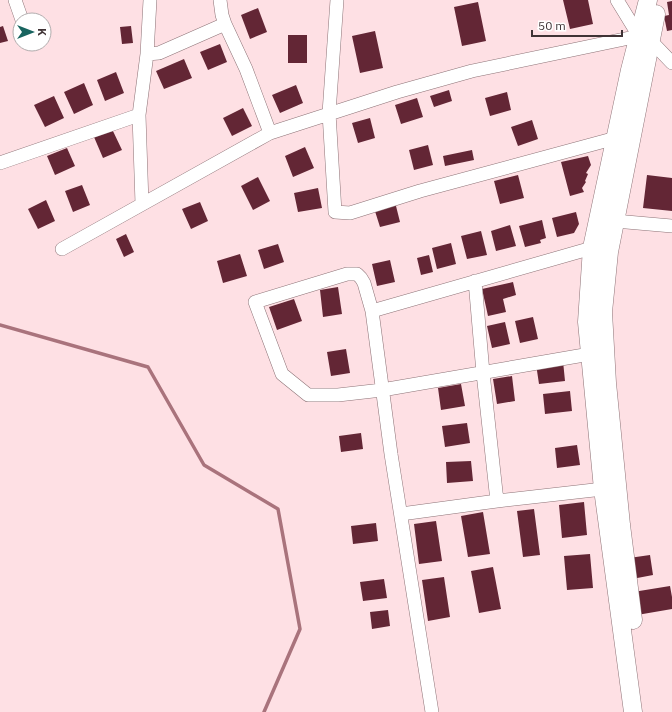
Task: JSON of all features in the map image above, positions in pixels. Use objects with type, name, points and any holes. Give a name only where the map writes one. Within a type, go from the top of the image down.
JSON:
[{"type":"main road","points":[[633,712],[610,487],[603,312],[609,252],[645,38],[648,0]]},
{"type":"main road","points":[[645,712],[590,354],[587,322],[592,248],[616,138],[645,38],[658,0]]},
{"type":"street","points":[[15,0],[19,12]]},
{"type":"street","points":[[142,204],[139,115],[147,54],[150,0]]},
{"type":"street","points":[[220,0],[225,24],[246,69],[270,133]]},
{"type":"street","points":[[337,0],[329,113],[335,212],[350,213],[420,191],[616,138]]},
{"type":"street","points":[[617,0],[645,38],[672,63]]},
{"type":"street","points":[[147,54],[159,53],[225,24]]},
{"type":"street","points":[[62,249],[270,133],[397,92],[472,71],[645,38]]},
{"type":"street","points":[[0,163],[139,115]]},
{"type":"street","points":[[615,221],[672,226]]},
{"type":"street","points":[[372,310],[592,248]]},
{"type":"street","points":[[432,712],[382,390],[372,310],[364,283],[357,274],[347,274],[255,302],[282,374],[308,395],[338,395],[382,390],[590,354]]},
{"type":"street","points":[[475,281],[497,501]]},
{"type":"street","points":[[401,514],[610,487]]},
{"type":"building","points":[[563,0],[588,0],[593,24],[570,29]]},
{"type":"building","points":[[672,1],[672,30],[667,31],[664,16],[669,15],[667,2]]},
{"type":"building","points":[[478,2],[486,41],[462,46],[454,7]]},
{"type":"building","points":[[258,8],[267,32],[250,39],[241,15]]},
{"type":"building","points":[[3,26],[8,41],[0,43],[0,27]]},
{"type":"building","points":[[131,26],[133,43],[122,44],[120,27]]},
{"type":"building","points":[[375,31],[383,68],[360,73],[352,36]]},
{"type":"building","points":[[288,35],[307,35],[307,63],[288,63]]},
{"type":"building","points":[[220,44],[227,62],[208,70],[200,52]]},
{"type":"building","points":[[184,59],[192,78],[164,89],[156,71]]},
{"type":"building","points":[[116,72],[124,93],[105,101],[97,80]]},
{"type":"building","points":[[84,83],[93,105],[74,114],[64,92]]},
{"type":"building","points":[[296,85],[303,103],[280,113],[272,95]]},
{"type":"building","points":[[449,90],[452,101],[434,107],[430,96]]},
{"type":"building","points":[[507,92],[511,110],[490,116],[485,98]]},
{"type":"building","points":[[54,96],[64,118],[45,127],[34,105]]},
{"type":"building","points":[[417,98],[423,117],[401,124],[395,105]]},
{"type":"building","points":[[243,108],[252,126],[232,136],[223,118]]},
{"type":"building","points":[[370,118],[375,138],[358,143],[352,123]]},
{"type":"building","points":[[532,120],[538,139],[518,146],[511,127]]},
{"type":"building","points":[[112,129],[122,150],[103,158],[94,137]]},
{"type":"building","points":[[428,145],[433,165],[414,170],[409,150]]},
{"type":"building","points":[[305,147],[314,168],[293,177],[285,156]]},
{"type":"building","points":[[67,148],[75,166],[55,175],[47,156]]},
{"type":"building","points":[[472,150],[474,160],[445,166],[443,156]]},
{"type":"building","points":[[588,156],[591,165],[586,173],[588,174],[585,181],[586,182],[582,188],[584,192],[570,196],[561,162]]},
{"type":"building","points":[[518,175],[524,198],[500,204],[494,181]]},
{"type":"building","points":[[647,175],[672,178],[672,211],[643,208]]},
{"type":"building","points":[[258,177],[270,201],[253,210],[241,186]]},
{"type":"building","points":[[82,185],[90,205],[73,212],[65,191]]},
{"type":"building","points":[[318,188],[322,208],[298,212],[294,193]]},
{"type":"building","points":[[46,200],[55,221],[38,229],[28,209]]},
{"type":"building","points":[[200,202],[208,221],[191,229],[182,209]]},
{"type":"building","points":[[395,202],[400,222],[380,227],[374,208]]},
{"type":"building","points":[[576,212],[579,224],[574,233],[557,237],[552,218]]},
{"type":"building","points":[[542,220],[546,238],[540,240],[541,243],[525,247],[519,226]]},
{"type":"building","points":[[510,225],[516,246],[496,251],[491,231]]},
{"type":"building","points":[[481,231],[487,255],[467,259],[461,236]]},
{"type":"building","points":[[126,234],[134,252],[124,257],[116,239]]},
{"type":"building","points":[[451,243],[456,264],[437,269],[432,248]]},
{"type":"building","points":[[278,244],[284,262],[264,269],[258,250]]},
{"type":"building","points":[[240,254],[247,276],[223,283],[217,261]]},
{"type":"building","points":[[429,255],[433,272],[421,275],[417,258]]},
{"type":"building","points":[[390,260],[395,282],[377,286],[372,264]]},
{"type":"building","points":[[513,282],[516,295],[503,299],[506,312],[488,316],[482,289]]},
{"type":"building","points":[[338,287],[342,314],[323,317],[320,290]]},
{"type":"building","points":[[294,299],[302,321],[277,330],[269,307]]},
{"type":"building","points":[[533,317],[538,339],[520,343],[515,321]]},
{"type":"building","points":[[505,322],[510,344],[492,348],[487,326]]},
{"type":"building","points":[[346,349],[350,373],[331,376],[327,352]]},
{"type":"building","points":[[563,361],[565,381],[539,384],[536,364]]},
{"type":"building","points":[[512,376],[515,401],[497,404],[493,379]]},
{"type":"building","points":[[461,384],[465,406],[441,410],[438,388]]},
{"type":"building","points":[[570,391],[572,411],[545,414],[543,394]]},
{"type":"building","points":[[467,423],[470,443],[445,447],[442,426]]},
{"type":"building","points":[[361,433],[363,449],[341,452],[339,436]]},
{"type":"building","points":[[577,445],[580,465],[557,468],[555,448]]},
{"type":"building","points":[[471,461],[473,481],[447,483],[446,462]]},
{"type":"building","points":[[584,502],[587,535],[562,538],[559,505]]},
{"type":"building","points":[[534,509],[540,555],[523,557],[517,511]]},
{"type":"building","points":[[483,512],[490,554],[468,557],[461,516]]},
{"type":"building","points":[[436,521],[442,561],[419,564],[414,524]]},
{"type":"building","points":[[376,523],[378,541],[353,544],[351,526]]},
{"type":"building","points":[[590,554],[593,588],[567,590],[564,556]]},
{"type":"building","points":[[650,555],[653,575],[632,579],[629,558]]},
{"type":"building","points":[[493,567],[501,609],[479,613],[471,571]]},
{"type":"building","points":[[444,577],[450,617],[428,621],[422,580]]},
{"type":"building","points":[[384,579],[387,598],[363,601],[360,582]]},
{"type":"building","points":[[670,586],[672,609],[637,615],[633,592]]},
{"type":"building","points":[[388,610],[390,626],[372,629],[370,612]]},
{"type":"waterway","points":[[0,325],[148,367],[204,465],[278,509],[300,629],[264,712]]}]
